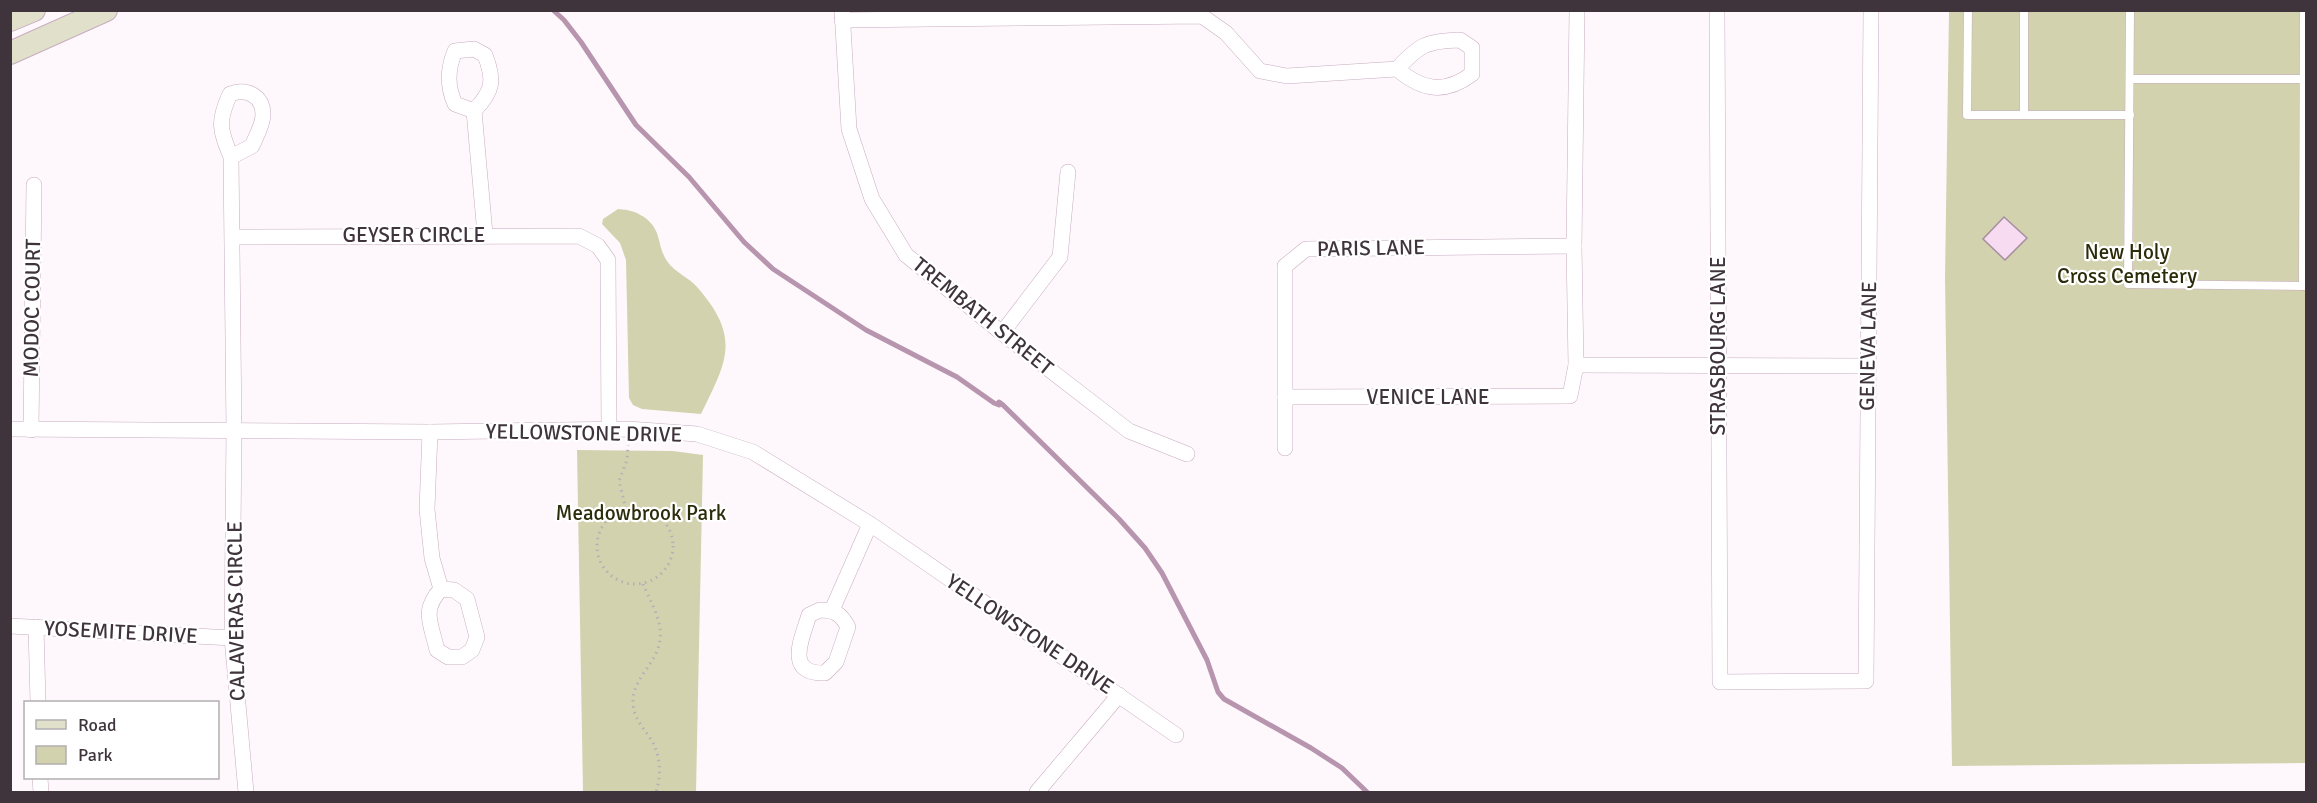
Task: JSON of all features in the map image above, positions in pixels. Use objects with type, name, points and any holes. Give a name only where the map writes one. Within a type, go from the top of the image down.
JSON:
[{"type":"main road","points":[[10,20],[33,10]]},
{"type":"main road","points":[[10,53],[106,10]]},
{"type":"street","points":[[1577,10],[1574,246],[1576,365],[1868,366]]},
{"type":"street","name":"STRASBOURG LANE","points":[[1717,10],[1720,682],[1866,681]]},
{"type":"street","name":"GENEVA LANE","points":[[1866,681],[1871,10]]},
{"type":"street","points":[[842,15],[1202,16],[1226,33],[1260,71],[1287,76],[1397,69],[1411,54],[1426,44],[1460,40],[1472,48],[1473,74],[1459,84],[1433,88],[1411,81],[1397,69]]},
{"type":"street","name":"TREMBATH STREET","points":[[842,15],[849,129],[872,199],[906,255],[1129,431],[1187,454]]},
{"type":"street","points":[[474,111],[485,234]]},
{"type":"street","points":[[231,157],[234,430]]},
{"type":"street","points":[[1002,333],[1060,257],[1068,172]]},
{"type":"street","name":"MODOC COURT","points":[[31,430],[34,186]]},
{"type":"street","name":"GEYSER CIRCLE","points":[[233,237],[485,234],[579,236],[598,246],[608,260],[609,430]]},
{"type":"street","name":"PARIS LANE","points":[[1285,448],[1285,266],[1306,249],[1574,246]]},
{"type":"street","name":"VENICE LANE","points":[[1285,397],[1570,396],[1576,365]]},
{"type":"street","name":"YELLOWSTONE DRIVE","points":[[10,429],[430,432],[628,429],[697,434],[753,452],[870,524],[1176,735]]},
{"type":"street","name":"CALAVERAS CIRCLE","points":[[234,430],[232,638],[246,792]]},
{"type":"street","points":[[430,432],[427,509],[432,558],[441,589]]},
{"type":"street","points":[[832,610],[870,524]]},
{"type":"street","name":"YOSEMITE DRIVE","points":[[10,626],[232,638]]},
{"type":"street","points":[[36,627],[38,701]]},
{"type":"street","points":[[1037,792],[1119,695]]},
{"type":"lane","points":[[1968,10],[1967,116],[2130,116]]},
{"type":"lane","points":[[2024,10],[2024,116]]},
{"type":"lane","points":[[2130,10],[2128,284],[2305,286],[2304,10]]},
{"type":"lane","points":[[2130,79],[2304,79]]},
{"type":"path","points":[[626,509],[619,481],[627,460],[628,429]]},
{"type":"path","points":[[638,508],[660,517],[668,526],[672,538],[673,550],[670,561],[654,579],[642,583],[629,583],[617,579],[604,566],[597,548],[599,535],[605,523],[614,514],[626,509],[638,508]]},
{"type":"path","points":[[642,583],[660,627],[661,640],[657,652],[634,690],[633,703],[636,717],[654,744],[658,758],[660,775],[656,792]]},
{"type":"green space","name":"New Holy Cross Cemetery","points":[[1949,11],[2306,11],[2306,763],[1952,766],[1945,278]]},
{"type":"green space","points":[[618,209],[635,212],[650,222],[657,233],[667,261],[698,288],[720,321],[725,336],[723,364],[701,414],[642,409],[633,405],[629,398],[626,260],[620,243],[602,224],[603,219]]},
{"type":"green space","name":"Meadowbrook Park","points":[[577,450],[673,451],[703,455],[696,792],[583,792]]},
{"type":"building","points":[[2004,217],[2027,238],[2005,260],[1983,239]]},
{"type":"waterway","points":[[553,10],[581,42],[636,125],[689,177],[744,242],[773,269],[866,330],[957,377],[994,403],[999,405],[999,402],[1003,405],[1119,519],[1145,548],[1162,573],[1207,660],[1218,692],[1224,699],[1342,768],[1367,792]]}]
